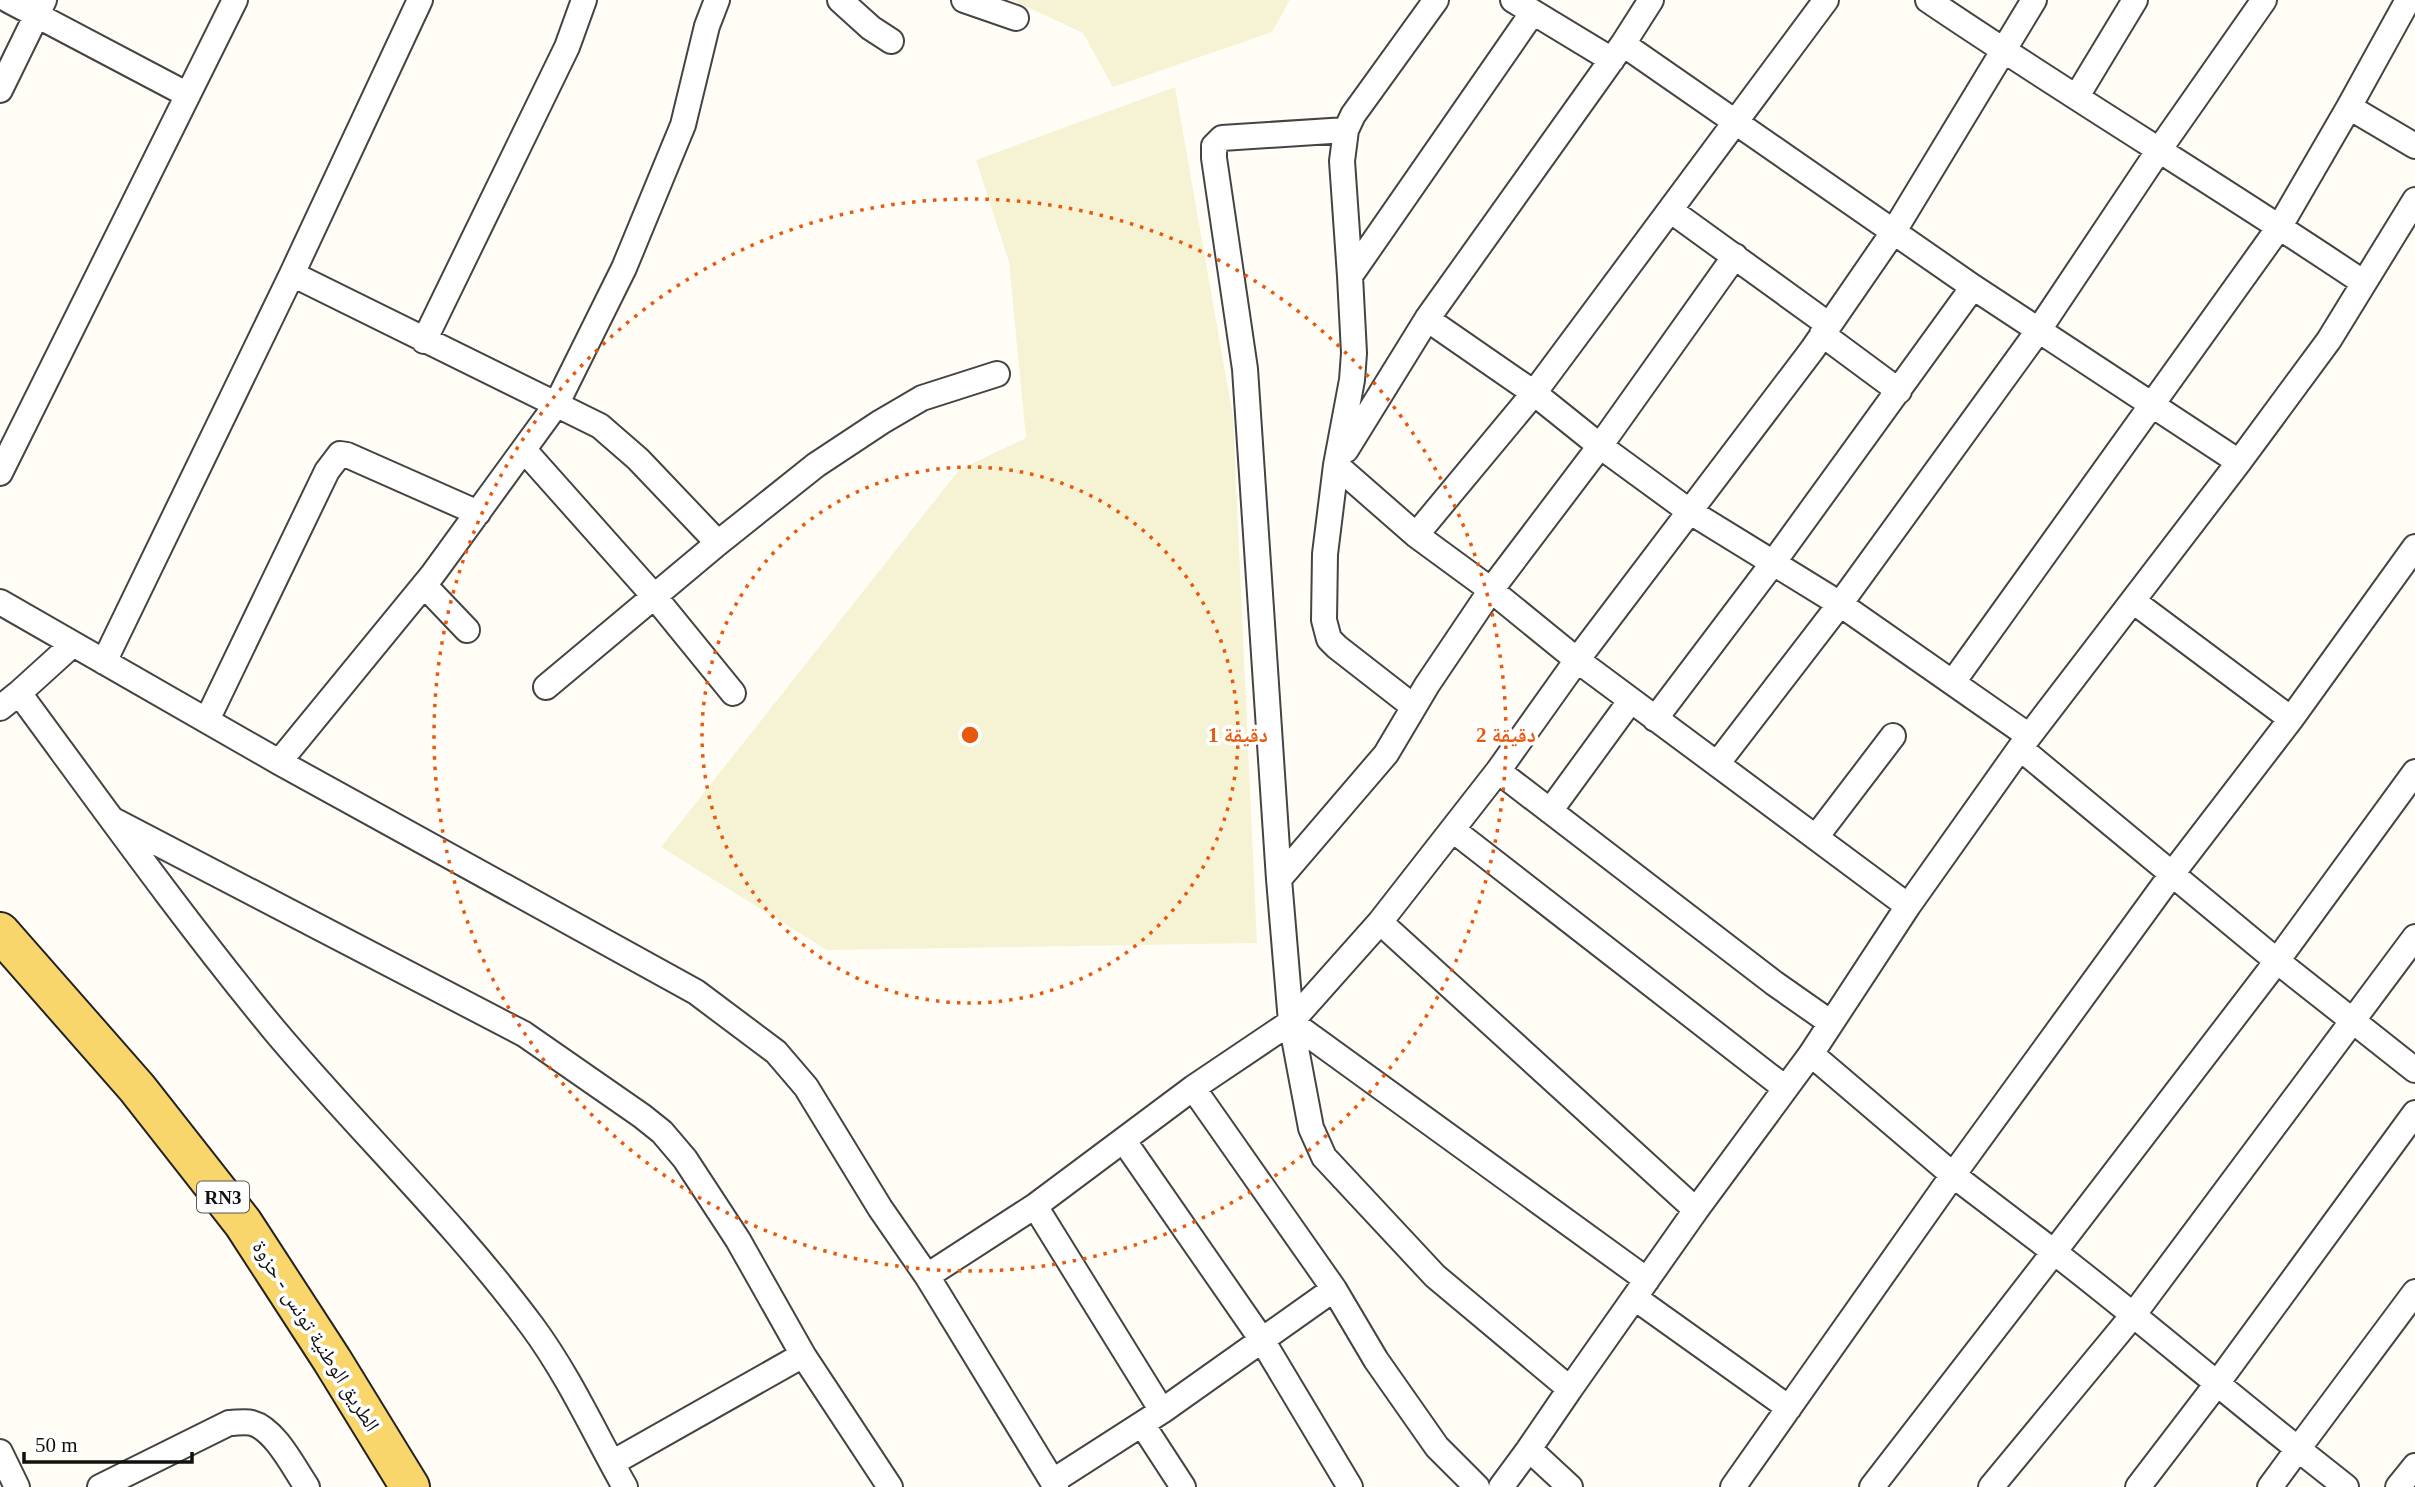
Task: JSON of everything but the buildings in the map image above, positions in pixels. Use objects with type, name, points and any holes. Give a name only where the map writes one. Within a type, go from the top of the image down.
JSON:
[{"type":"main road","name":"الطريق الوطنية تونس - حزوة","points":[[0,932],[137,1088],[243,1223],[410,1487]]},
{"type":"street","points":[[8,0],[40,8],[188,95]]},
{"type":"street","points":[[0,473],[235,0]]},
{"type":"street","points":[[104,662],[292,274],[420,0]]},
{"type":"street","points":[[424,341],[567,47],[584,0]]},
{"type":"street","points":[[279,762],[424,586],[556,405],[624,268],[683,125],[707,26],[717,0]]},
{"type":"street","points":[[840,0],[891,41]]},
{"type":"street","points":[[964,0],[1016,18]]},
{"type":"street","points":[[1414,707],[1329,639],[1324,620],[1325,554],[1336,466],[1352,380],[1350,276],[1342,161],[1346,130],[1353,115],[1436,0]]},
{"type":"street","points":[[1336,466],[1427,319],[1651,0]]},
{"type":"street","points":[[1416,535],[1534,393],[1826,0]]},
{"type":"street","points":[[1928,0],[2364,283]]},
{"type":"street","points":[[927,1276],[1035,1206],[1193,1088],[1291,1022],[1380,922],[1498,771],[1577,660],[1826,329],[1894,230],[2034,0]]},
{"type":"street","points":[[2077,96],[2135,0]]},
{"type":"street","points":[[1717,764],[1840,604],[2038,331],[2159,150],[2264,0]]},
{"type":"street","points":[[1953,682],[2280,226],[2408,0]]},
{"type":"street","points":[[1350,276],[1533,7],[1617,52],[1735,124],[1894,230],[1973,288],[2151,407],[2239,462]]},
{"type":"street","points":[[0,90],[40,8]]},
{"type":"street","points":[[2349,107],[2415,146]]},
{"type":"street","points":[[1346,130],[1222,138],[1214,146],[1245,369],[1291,1022],[1311,1128],[1324,1157],[1435,1276],[1570,1389]]},
{"type":"street","points":[[1501,1487],[1696,1210],[1811,1054],[1908,906],[2025,742],[2329,340],[2415,200]]},
{"type":"street","points":[[1671,210],[1735,256],[1899,391]]},
{"type":"street","points":[[1279,879],[1386,754],[1491,590],[1600,446],[1735,256]]},
{"type":"street","points":[[292,274],[600,426],[638,459],[718,543]]},
{"type":"street","points":[[1655,719],[1773,563],[1973,288]]},
{"type":"street","points":[[1427,319],[1534,393],[1600,446],[1689,510],[1840,604],[1953,682],[2025,742],[2172,874],[2415,1070]]},
{"type":"street","points":[[546,687],[816,465],[922,398],[997,374]]},
{"type":"street","points":[[524,450],[654,596],[733,693]]},
{"type":"street","points":[[207,720],[327,471],[340,454],[478,513]]},
{"type":"street","points":[[1336,466],[1416,535],[1491,590],[1577,660],[1908,906]]},
{"type":"street","points":[[1733,1487],[2172,874],[2291,719],[2415,547]]},
{"type":"street","points":[[424,586],[467,630]]},
{"type":"street","points":[[2133,601],[2291,719]]},
{"type":"street","points":[[0,602],[279,762],[696,992],[776,1052],[806,1087],[880,1208],[927,1276],[1054,1484],[1334,1289]]},
{"type":"street","points":[[73,645],[10,700],[111,818],[183,918],[277,1033],[453,1227],[534,1328],[568,1383],[625,1487]]},
{"type":"street","points":[[1550,811],[1631,700]]},
{"type":"street","points":[[1816,837],[1893,736]]},
{"type":"street","points":[[1498,771],[1774,983],[1831,1023]]},
{"type":"street","points":[[1872,1487],[2277,961],[2415,772]]},
{"type":"street","points":[[111,818],[524,1034],[662,1132],[685,1159],[738,1240],[803,1355],[890,1487]]},
{"type":"street","points":[[1453,830],[1785,1088]]},
{"type":"street","points":[[1380,922],[1696,1210]]},
{"type":"street","points":[[1992,1487],[2134,1314],[2415,937]]},
{"type":"street","points":[[1291,1022],[1641,1289],[1790,1408]]},
{"type":"street","points":[[1811,1054],[1954,1175],[2134,1314],[2216,1385],[2346,1487]]},
{"type":"street","points":[[1193,1088],[1334,1289],[1376,1360],[1437,1447],[1477,1487]]},
{"type":"street","points":[[2138,1487],[2415,1113]]},
{"type":"street","points":[[1124,1141],[1262,1340],[1350,1487]]},
{"type":"street","points":[[1035,1206],[1152,1417],[1183,1487]]},
{"type":"street","points":[[2270,1487],[2415,1292]]},
{"type":"street","points":[[612,1463],[803,1355]]},
{"type":"street","points":[[100,1487],[229,1423],[241,1422],[264,1428],[307,1487]]},
{"type":"street","points":[[1529,1450],[1570,1487]]},
{"type":"street","points":[[0,1452],[17,1487]]},
{"type":"street","points":[[2398,1487],[2415,1466]]},
{"type":"shaded area","points":[[1012,0],[1290,0],[1272,32],[1113,87],[1083,33]]},
{"type":"shaded area","points":[[1175,87],[1233,417],[1257,943],[827,950],[661,847],[959,470],[1026,438],[1009,262],[976,160]]}]
